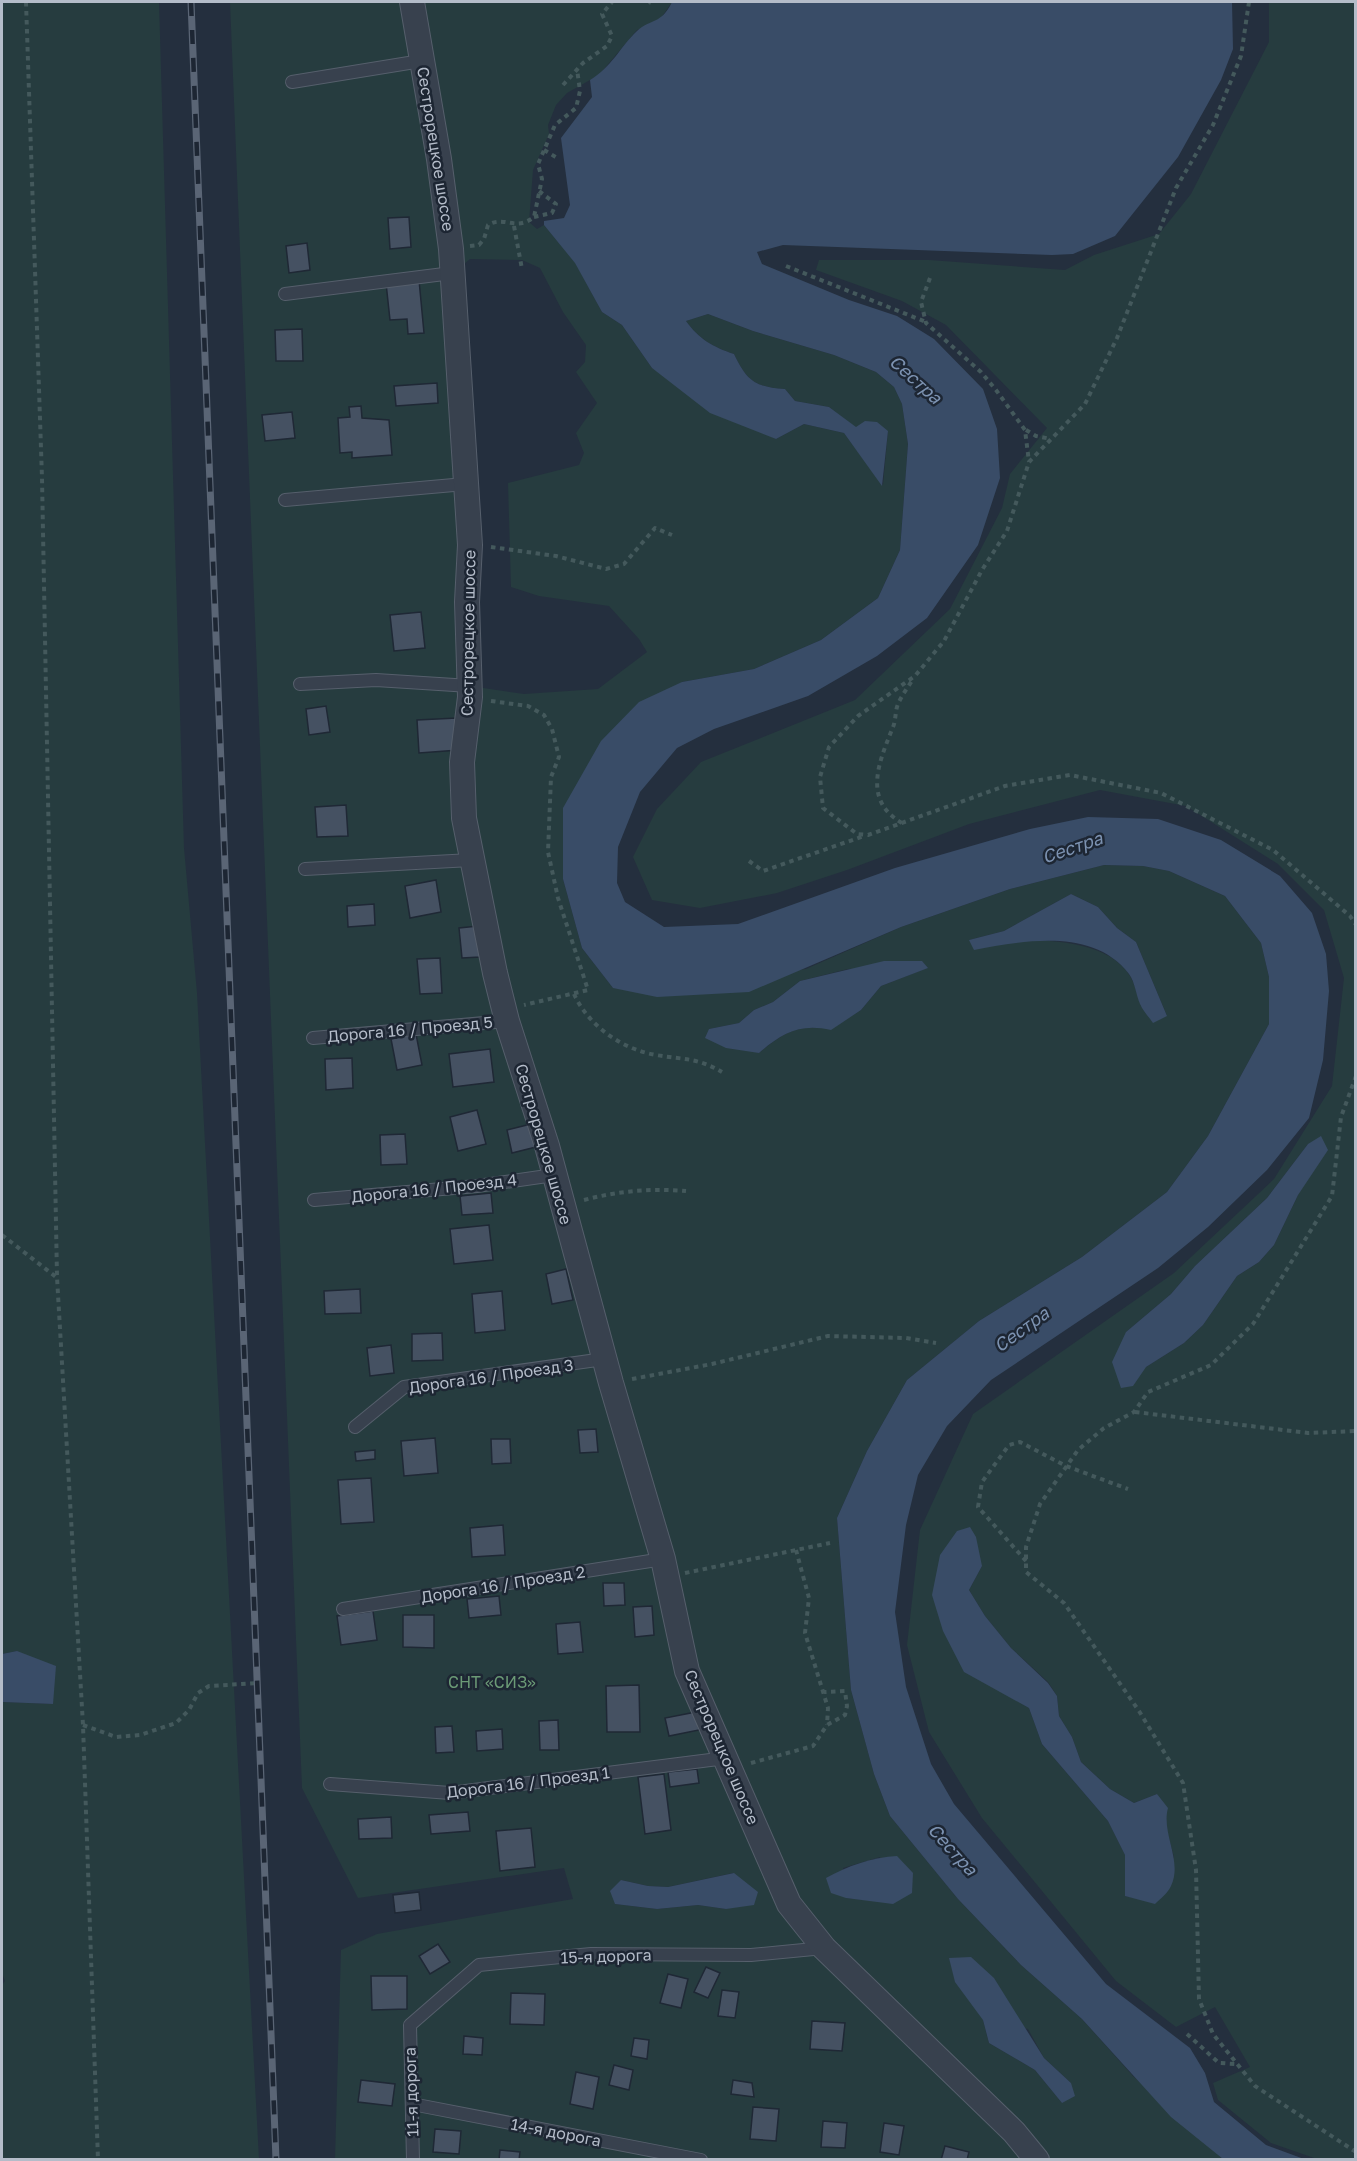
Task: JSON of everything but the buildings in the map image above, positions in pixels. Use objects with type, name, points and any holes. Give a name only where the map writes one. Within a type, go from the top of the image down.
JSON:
[{"type":"street","name":"Сестрорецкое шоссе","points":[[412,2],[439,159],[451,249],[470,545],[467,602],[470,692],[462,762],[464,818],[471,860],[506,1015],[554,1175],[604,1359],[665,1568],[687,1671],[789,1904],[824,1948],[1014,2132],[1037,2160]]},
{"type":"lane","points":[[292,82],[421,61]]},
{"type":"lane","points":[[285,294],[452,273]]},
{"type":"lane","points":[[285,500],[465,484]]},
{"type":"lane","points":[[300,684],[376,680],[470,692]]},
{"type":"lane","points":[[305,869],[471,860]]},
{"type":"lane","name":"Дорога 16 / Проезд 5","points":[[313,1038],[506,1015]]},
{"type":"lane","name":"Дорога 16 / Проезд 4","points":[[314,1200],[477,1186],[554,1175]]},
{"type":"lane","name":"Дорога 16 / Проезд 3","points":[[355,1427],[404,1388],[604,1359]]},
{"type":"lane","name":"Дорога 16 / Проезд 2","points":[[343,1609],[665,1568]]},
{"type":"lane","name":"Дорога 16 / Проезд 1","points":[[330,1784],[450,1793],[728,1763]]},
{"type":"lane","name":"15-я дорога","points":[[410,2025],[479,1965],[591,1954],[751,1955],[824,1948]]},
{"type":"lane","name":"11-я дорога","points":[[410,2025],[413,2160]]},
{"type":"lane","name":"14-я дорога","points":[[412,2104],[701,2160]]},
{"type":"path","points":[[26,2],[43,489],[57,1277],[83,1725],[98,2160]]},
{"type":"path","points":[[563,85],[577,69],[608,46],[612,36],[611,28],[602,14],[612,2]]},
{"type":"path","points":[[1029,462],[1085,404],[1117,338],[1176,188],[1213,125],[1241,56],[1249,2]]},
{"type":"path","points":[[534,217],[542,179],[538,164],[555,125],[576,108],[580,92],[577,69]]},
{"type":"path","points":[[544,150],[559,159]]},
{"type":"path","points":[[451,249],[479,245],[484,239],[488,225],[493,223],[501,221],[514,225],[525,224],[534,217],[552,213],[556,204],[539,191]]},
{"type":"path","points":[[514,225],[522,269]]},
{"type":"path","points":[[786,266],[926,323],[981,372],[1025,430],[1036,436],[1051,439]]},
{"type":"path","points":[[926,323],[921,302],[930,278]]},
{"type":"path","points":[[902,823],[889,816],[876,784],[879,762],[895,722],[897,705],[915,676],[944,641],[982,570],[1007,531],[1029,462],[1025,430]]},
{"type":"path","points":[[470,545],[556,555],[606,569],[624,564],[655,528],[672,535]]},
{"type":"path","points":[[868,835],[857,834],[823,808],[820,777],[829,747],[858,716],[915,676]]},
{"type":"path","points":[[470,692],[528,706],[544,715],[552,729],[559,757],[551,777],[548,852],[561,909],[588,990],[506,1015]]},
{"type":"path","points":[[749,861],[763,871],[1005,786],[1070,775],[1161,794],[1273,850],[1350,916],[1356,925]]},
{"type":"path","points":[[574,994],[582,1012],[604,1033],[655,1055],[703,1061],[722,1071]]},
{"type":"path","points":[[1356,1076],[1341,1117],[1332,1196],[1253,1324],[1211,1365],[1148,1392],[1134,1412],[1104,1428],[1078,1450],[1040,1504],[1030,1531],[1026,1561],[1026,1572],[1064,1603],[1139,1711],[1184,1783],[1196,1870],[1199,1998],[1213,2034],[1255,2086],[1356,2152]]},
{"type":"path","points":[[562,1206],[614,1192],[662,1189],[687,1191]]},
{"type":"path","points":[[2,1235],[57,1277]]},
{"type":"path","points":[[611,1383],[712,1364],[828,1336],[906,1338],[936,1343]]},
{"type":"path","points":[[1134,1412],[1308,1433],[1356,1431]]},
{"type":"path","points":[[1026,1561],[978,1507],[982,1482],[1009,1445],[1020,1442],[1066,1466],[1128,1489]]},
{"type":"path","points":[[665,1568],[796,1550],[830,1543]]},
{"type":"path","points":[[796,1550],[809,1598],[805,1633],[828,1708],[827,1725]]},
{"type":"path","points":[[83,1725],[116,1737],[140,1735],[176,1723],[189,1710],[198,1693],[209,1686],[259,1683]]},
{"type":"path","points":[[728,1763],[813,1746],[827,1725],[845,1715],[847,1706],[844,1691],[824,1692]]},
{"type":"path","points":[[1187,2034],[1219,2063],[1237,2064]]},
{"type":"green space","points":[[2,2],[159,2],[184,848],[197,993],[259,2159],[2,2159],[2,1985],[5,1981],[2,1973],[2,1702],[52,1704],[17,1651],[2,1654]]},
{"type":"green space","name":"СНТ «СИЗ»","points":[[230,2],[672,2],[659,21],[637,30],[599,75],[567,93],[556,105],[548,125],[549,134],[533,170],[529,222],[537,229],[544,225],[575,262],[602,312],[622,325],[652,368],[776,439],[804,424],[844,433],[883,485],[888,431],[856,428],[829,407],[795,401],[785,389],[753,381],[743,371],[734,354],[707,342],[686,321],[708,314],[753,331],[834,355],[876,372],[894,387],[902,404],[908,444],[900,550],[878,598],[821,640],[754,669],[682,682],[563,879],[582,948],[613,988],[806,969],[901,927],[1010,889],[1104,865],[1143,866],[1169,871],[1225,896],[1261,943],[1269,977],[1269,1024],[1208,1136],[1167,1192],[1082,1257],[979,1321],[907,1380],[867,1451],[837,1518],[851,1690],[874,1774],[890,1816],[958,1899],[1021,1965],[1082,2019],[1133,2076],[1223,2159],[335,2159],[341,1950],[377,1934],[573,1899],[564,1868],[358,1898],[302,1788]],"holes":[[[470,259],[522,260],[540,268],[563,312],[586,345],[585,362],[576,372],[597,403],[576,433],[584,453],[579,465],[508,483],[511,587],[539,596],[609,606],[639,639],[647,652],[598,689],[524,694],[470,686],[452,274]],[[1071,894],[1098,907],[1117,928],[1136,942],[1167,1016],[1141,1006],[1130,976],[1117,962],[1100,952],[1079,945],[1056,942],[969,940],[1004,931]],[[927,968],[881,986],[861,1010],[831,1029],[810,1027],[792,1031],[759,1053],[709,1029],[739,1023],[754,1010],[773,1002],[800,981],[848,969]],[[880,1857],[866,1900],[846,1898],[843,1868]],[[733,1873],[726,1909],[698,1905],[657,1909],[615,1904],[621,1880],[648,1886],[668,1887]],[[983,2020],[1028,2029],[1044,2058],[1071,2083],[1062,2103],[1035,2070],[989,2043]]]},
{"type":"green space","points":[[1269,2],[1355,2],[1355,2159],[1317,2159],[1271,2143],[1218,2100],[1213,2083],[1250,2067],[1215,2007],[1176,2027],[1116,1981],[982,1818],[929,1732],[907,1645],[920,1530],[973,1414],[1174,1273],[1274,1179],[1332,1086],[1344,978],[1324,910],[1278,864],[1186,806],[1100,790],[969,824],[847,870],[777,893],[700,908],[652,900],[633,857],[657,809],[701,762],[855,700],[950,609],[1002,508],[1010,474],[1047,428],[946,325],[902,301],[816,270],[819,260],[929,260],[1065,270],[1094,255],[1159,234],[1191,194],[1269,42]],"holes":[[[1308,1144],[1298,1195],[1274,1245],[1259,1262],[1237,1276],[1203,1325],[1184,1343],[1146,1367],[1126,1332],[1171,1294],[1195,1266],[1267,1198]],[[940,1555],[982,1566],[969,1590],[985,1616],[1011,1648],[1048,1682],[1057,1696],[1059,1716],[1072,1737],[1081,1762],[1110,1789],[1134,1803],[1157,1794],[1174,1857],[1141,1899],[1125,1896],[1125,1855],[1108,1821],[1042,1744],[1029,1708],[1008,1695]]]},
{"type":"water","name":"Сестра","points":[[672,2],[1232,2],[1233,49],[1221,80],[1178,157],[1115,236],[1073,254],[1052,255],[783,245],[757,252],[762,264],[849,300],[897,316],[934,339],[983,389],[997,429],[1000,478],[978,545],[927,618],[877,656],[808,696],[714,729],[677,748],[640,792],[618,847],[617,883],[625,902],[664,927],[738,924],[895,868],[1030,829],[1088,817],[1158,819],[1221,840],[1280,876],[1312,913],[1326,954],[1329,991],[1323,1060],[1309,1118],[1267,1170],[1208,1227],[1158,1268],[991,1380],[947,1426],[918,1475],[906,1525],[895,1612],[906,1687],[931,1764],[954,1804],[1106,1984],[1190,2048],[1205,2073],[1214,2102],[1266,2145],[1304,2159],[1223,2159],[1171,2117],[1082,2019],[1021,1965],[958,1899],[890,1816],[874,1774],[851,1690],[837,1518],[867,1451],[907,1380],[979,1321],[1082,1257],[1167,1192],[1208,1136],[1269,1024],[1269,977],[1261,943],[1225,896],[1169,871],[1143,866],[1104,865],[1010,889],[901,927],[749,992],[657,997],[613,988],[582,948],[563,879],[563,808],[601,741],[639,702],[682,682],[754,669],[821,640],[878,598],[900,550],[908,444],[902,404],[894,387],[876,372],[834,355],[753,331],[708,314],[686,321],[707,342],[734,354],[743,371],[753,381],[785,389],[795,401],[829,407],[856,427],[865,421],[877,422],[888,431],[882,486],[844,433],[804,424],[776,439],[710,413],[652,368],[622,325],[602,312],[575,263],[544,225],[544,221],[564,218],[570,205],[561,138],[592,97],[590,80],[610,63],[637,31],[660,18]]},
{"type":"water","points":[[1071,894],[1098,907],[1117,928],[1136,942],[1167,1016],[1153,1023],[1141,1007],[1129,974],[1114,959],[1096,949],[1077,943],[1035,941],[974,950],[969,940],[1004,931]]},
{"type":"water","points":[[884,961],[922,961],[928,968],[881,986],[861,1010],[831,1030],[810,1028],[792,1031],[759,1053],[726,1048],[705,1038],[709,1029],[739,1023],[754,1010],[773,1002],[800,981]]},
{"type":"water","points":[[1321,1136],[1328,1150],[1298,1195],[1274,1245],[1259,1262],[1237,1276],[1203,1325],[1184,1343],[1146,1367],[1133,1386],[1121,1388],[1112,1362],[1126,1332],[1171,1294],[1195,1266],[1267,1198],[1308,1144]]},
{"type":"water","points":[[970,1527],[976,1537],[982,1566],[969,1590],[985,1616],[1011,1648],[1048,1683],[1057,1696],[1059,1716],[1072,1737],[1081,1762],[1110,1789],[1134,1803],[1157,1794],[1168,1808],[1167,1827],[1175,1867],[1174,1876],[1168,1891],[1155,1904],[1125,1896],[1125,1855],[1108,1821],[1042,1744],[1029,1708],[964,1672],[943,1631],[932,1595],[940,1555],[957,1531]]},
{"type":"water","points":[[17,1651],[56,1666],[53,1704],[2,1702],[2,1654]]},
{"type":"water","points":[[897,1856],[913,1873],[912,1893],[893,1904],[846,1898],[831,1893],[826,1878],[860,1863]]},
{"type":"water","points":[[734,1873],[758,1892],[754,1905],[726,1909],[698,1905],[657,1909],[615,1904],[610,1891],[621,1880],[648,1886],[668,1887]]},
{"type":"water","points":[[971,1957],[994,1978],[1044,2058],[1071,2083],[1075,2096],[1062,2103],[1035,2070],[989,2043],[983,2020],[955,1982],[949,1958]]},
{"type":"railway","points":[[191,2],[276,2160]]}]
